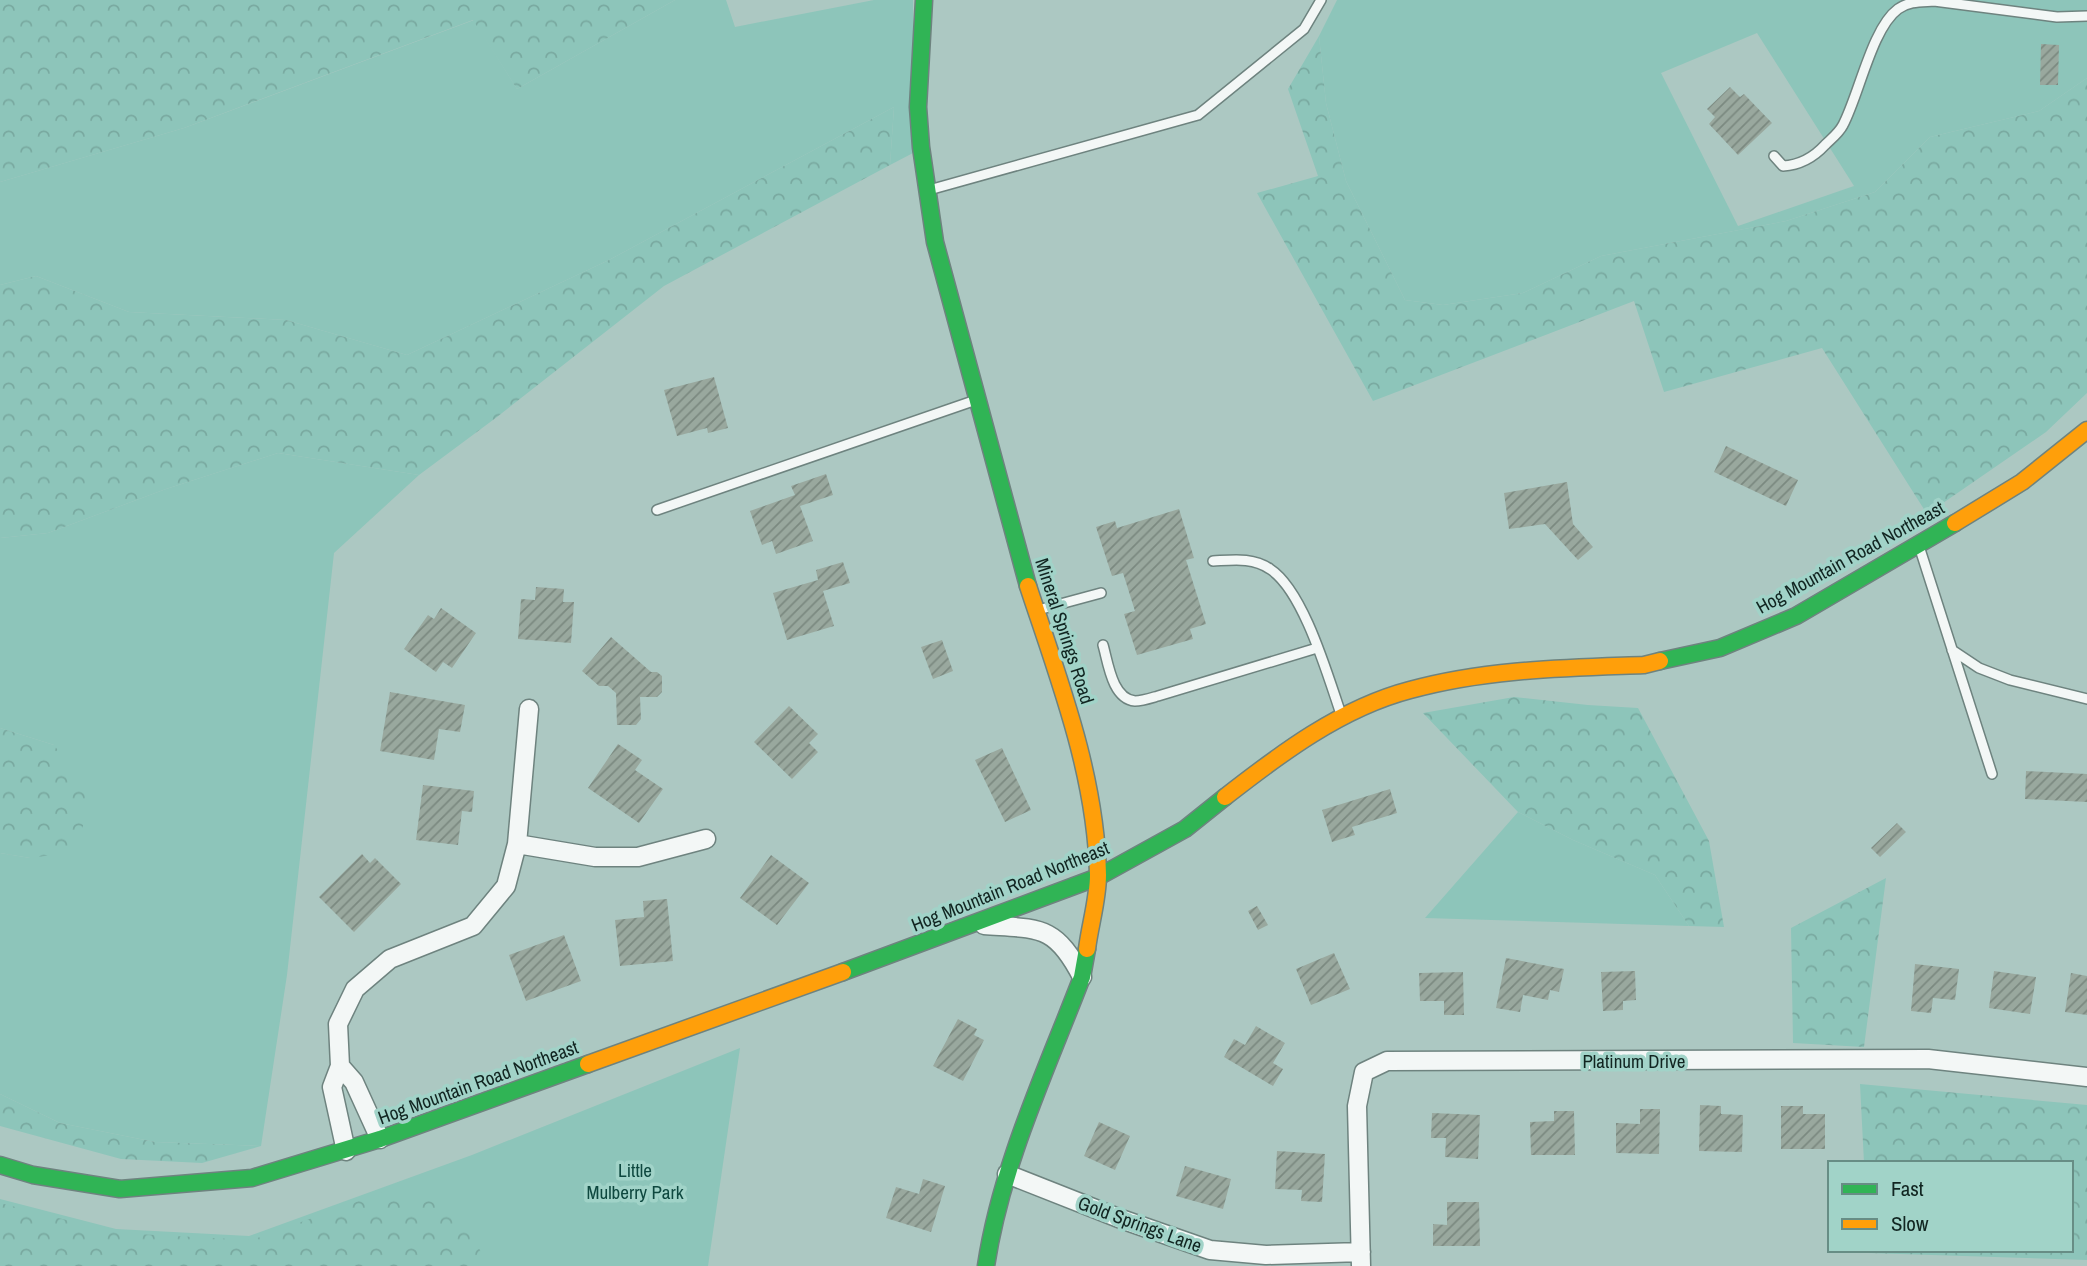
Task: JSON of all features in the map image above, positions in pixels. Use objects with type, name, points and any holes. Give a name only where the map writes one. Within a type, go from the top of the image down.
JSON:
[{"type":"street","name":"Mineral Springs Road","points":[[924,0],[918,107],[935,242],[1019,559],[1078,738],[1092,816],[1098,877],[1082,977],[1007,1174],[991,1232],[986,1266]]},
{"type":"street","name":"Hog Mountain Road Northeast","points":[[0,1165],[33,1175],[120,1189],[252,1178],[346,1151],[978,924],[1098,877],[1185,830],[1257,772],[1313,734],[1408,690],[1484,674],[1644,665],[1720,648],[1796,616],[1918,545],[2022,482],[2087,430]]},
{"type":"street","points":[[346,1151],[332,1087],[340,1066],[338,1024],[355,989],[390,958],[473,926],[506,886],[517,844],[529,709]]},
{"type":"street","points":[[517,844],[595,857],[638,857],[706,839]]},
{"type":"street","points":[[978,924],[1035,929],[1049,934],[1065,948],[1082,977]]},
{"type":"street","name":"Platinum Drive","points":[[1361,1259],[1357,1106],[1359,1090],[1364,1072],[1387,1062],[1928,1059],[2087,1077]]},
{"type":"street","points":[[340,1066],[354,1082],[380,1139]]},
{"type":"street","name":"Gold Springs Lane","points":[[1007,1174],[1121,1219],[1210,1250],[1361,1259]]},
{"type":"lane","points":[[928,190],[1198,115],[1304,29],[1321,0]]},
{"type":"lane","points":[[1774,156],[1783,166],[1795,165],[1818,153],[1842,128],[1875,43],[1887,21],[1898,9],[1914,2],[1934,1],[2057,17],[2087,16]]},
{"type":"lane","points":[[657,510],[977,400]]},
{"type":"lane","points":[[1918,545],[1992,774]]},
{"type":"lane","points":[[1213,561],[1245,559],[1270,568],[1291,588],[1343,718]]},
{"type":"lane","points":[[1036,611],[1101,593]]},
{"type":"lane","points":[[1103,645],[1115,687],[1136,701],[1317,648]]},
{"type":"lane","points":[[1952,650],[1979,668],[2010,680],[2087,699]]},
{"type":"green space","points":[[0,0],[675,0],[517,89],[473,20],[184,128],[0,182]]},
{"type":"green space","points":[[675,0],[726,0],[735,27],[874,0],[913,0],[913,153],[890,165],[894,107],[609,260],[407,355],[286,320],[129,312],[36,276],[0,285],[0,182],[184,128],[474,20],[517,89]]},
{"type":"green space","points":[[1337,0],[2087,0],[2087,78],[2039,111],[1930,137],[1875,192],[1786,221],[1601,256],[1523,293],[1443,305],[1405,300],[1346,181],[1326,103],[1319,36]],"holes":[[[1757,33],[1854,186],[1738,226],[1661,73]]]},
{"type":"green space","points":[[1319,36],[1326,103],[1346,181],[1405,300],[1443,305],[1523,293],[1601,256],[1786,221],[1875,192],[1930,137],[2039,111],[2087,78],[2087,393],[2046,432],[1927,514],[1822,348],[1664,392],[1634,301],[1373,401],[1257,193],[1318,176],[1288,89]]},
{"type":"green space","points":[[894,107],[890,165],[664,286],[419,475],[278,453],[166,489],[48,533],[0,538],[0,285],[36,276],[129,312],[286,320],[407,355],[609,260]]},
{"type":"green space","points":[[278,453],[419,475],[334,553],[287,975],[261,1146],[155,1142],[60,1123],[0,1094],[0,853],[30,858],[54,745],[0,728],[0,538],[48,533],[166,489]]},
{"type":"green space","points":[[1514,697],[1638,708],[1709,841],[1724,927],[1689,926],[1655,875],[1573,840],[1518,812],[1423,713]]},
{"type":"green space","points":[[0,728],[54,745],[92,796],[75,852],[30,858],[0,853]]},
{"type":"green space","points":[[1518,812],[1573,840],[1655,875],[1689,926],[1425,918]]},
{"type":"green space","points":[[1886,878],[1864,1047],[1793,1043],[1791,928]]},
{"type":"green space","name":"Little Mulberry Park","points":[[740,1048],[708,1266],[0,1266],[0,1199],[116,1229],[249,1236],[472,1155]]},
{"type":"green space","points":[[1860,1084],[2087,1105],[2087,1260],[1868,1253],[2073,1252],[2073,1161],[1864,1161]]},
{"type":"green space","points":[[0,1094],[60,1123],[155,1142],[261,1146],[202,1163],[121,1159],[0,1126]]},
{"type":"green space","points":[[383,1192],[440,1203],[472,1236],[489,1266],[0,1266],[0,1203],[117,1233],[252,1240]]},
{"type":"building","points":[[2041,44],[2059,45],[2058,85],[2040,85]]},
{"type":"building","points":[[1730,87],[1740,97],[1744,94],[1772,123],[1738,155],[1709,124],[1715,117],[1707,109]]},
{"type":"building","points":[[714,377],[728,428],[708,433],[707,428],[677,436],[664,390]]},
{"type":"building","points":[[1726,446],[1798,480],[1786,506],[1714,472]]},
{"type":"building","points":[[826,474],[833,495],[800,506],[813,541],[776,554],[772,541],[762,545],[750,511],[795,495],[791,486]]},
{"type":"building","points":[[1567,482],[1573,524],[1593,547],[1578,560],[1545,524],[1509,529],[1504,493]]},
{"type":"building","points":[[1179,509],[1194,558],[1186,560],[1206,624],[1190,629],[1193,639],[1137,655],[1124,614],[1135,611],[1123,573],[1112,576],[1096,527],[1115,521],[1117,528]]},
{"type":"building","points":[[843,562],[850,583],[823,591],[834,626],[787,640],[773,593],[818,580],[816,570]]},
{"type":"building","points":[[536,587],[564,589],[563,602],[574,602],[571,643],[518,639],[521,599],[535,600]]},
{"type":"building","points":[[441,608],[476,633],[452,668],[443,662],[436,672],[404,649],[428,615],[434,619]]},
{"type":"building","points":[[611,637],[651,672],[662,676],[662,692],[657,697],[640,697],[641,719],[636,725],[617,725],[616,693],[608,686],[599,686],[582,671]]},
{"type":"building","points":[[942,640],[953,671],[933,679],[921,647]]},
{"type":"building","points":[[390,692],[465,705],[460,732],[439,729],[434,760],[380,751]]},
{"type":"building","points":[[789,706],[818,734],[809,743],[818,752],[792,779],[754,742]]},
{"type":"building","points":[[618,744],[642,760],[635,770],[663,789],[639,823],[588,788]]},
{"type":"building","points":[[1002,748],[1031,810],[1005,822],[975,760]]},
{"type":"building","points":[[2026,771],[2087,774],[2087,802],[2025,799]]},
{"type":"building","points":[[423,785],[474,791],[472,812],[462,811],[458,845],[416,840]]},
{"type":"building","points":[[1390,789],[1397,813],[1352,827],[1355,835],[1332,842],[1322,810]]},
{"type":"building","points":[[1897,823],[1906,832],[1880,857],[1871,848]]},
{"type":"building","points":[[362,854],[370,863],[375,858],[401,884],[354,932],[319,897]]},
{"type":"building","points":[[771,855],[809,883],[777,925],[740,898]]},
{"type":"building","points":[[667,899],[673,961],[620,966],[615,920],[644,917],[643,901]]},
{"type":"building","points":[[1257,906],[1268,925],[1258,930],[1248,911]]},
{"type":"building","points":[[564,935],[581,981],[526,1001],[509,955]]},
{"type":"building","points":[[1334,953],[1350,989],[1311,1005],[1296,969]]},
{"type":"building","points":[[1506,958],[1564,969],[1559,992],[1550,990],[1548,1000],[1523,995],[1520,1012],[1496,1008]]},
{"type":"building","points":[[1915,964],[1959,969],[1955,1000],[1933,998],[1931,1013],[1911,1011]]},
{"type":"building","points":[[1635,971],[1636,1000],[1623,1001],[1623,1010],[1603,1011],[1601,972]]},
{"type":"building","points":[[1994,971],[2036,977],[2030,1014],[1989,1008]]},
{"type":"building","points":[[1463,972],[1464,1015],[1444,1015],[1444,1001],[1420,1001],[1419,973]]},
{"type":"building","points":[[2071,973],[2087,976],[2087,1015],[2065,1012]]},
{"type":"building","points":[[958,1019],[977,1029],[974,1035],[984,1040],[963,1081],[933,1066]]},
{"type":"building","points":[[1256,1026],[1285,1043],[1273,1063],[1283,1069],[1273,1086],[1224,1057],[1234,1039],[1245,1045]]},
{"type":"building","points":[[1700,1105],[1721,1106],[1721,1114],[1743,1115],[1742,1152],[1699,1151]]},
{"type":"building","points":[[1781,1106],[1803,1106],[1803,1114],[1825,1114],[1825,1149],[1781,1149]]},
{"type":"building","points":[[1640,1109],[1660,1109],[1659,1154],[1616,1153],[1616,1123],[1640,1124]]},
{"type":"building","points":[[1554,1111],[1574,1111],[1575,1155],[1531,1155],[1530,1122],[1554,1121]]},
{"type":"building","points":[[1432,1113],[1480,1115],[1478,1159],[1445,1157],[1446,1138],[1431,1138]]},
{"type":"building","points":[[1099,1122],[1130,1136],[1115,1170],[1084,1156]]},
{"type":"building","points":[[1277,1151],[1325,1154],[1322,1202],[1301,1201],[1302,1190],[1275,1189]]},
{"type":"building","points":[[1185,1166],[1231,1179],[1223,1209],[1176,1196]]},
{"type":"building","points":[[923,1179],[945,1186],[931,1232],[886,1218],[896,1187],[919,1194]]},
{"type":"building","points":[[1447,1202],[1479,1202],[1480,1246],[1433,1246],[1433,1224],[1447,1225]]},
{"type":"traffic: fast","points":[[924,0],[918,107],[935,242],[1028,586]]},
{"type":"traffic: fast","points":[[1660,661],[1720,648],[1796,616],[1955,523]]},
{"type":"traffic: fast","points":[[843,972],[1098,877],[1185,829],[1225,797]]},
{"type":"traffic: fast","points":[[986,1266],[1013,1155],[1082,977],[1087,949]]},
{"type":"traffic: fast","points":[[0,1165],[33,1175],[120,1189],[252,1178],[380,1139],[588,1064]]},
{"type":"traffic: slow","points":[[1955,523],[2022,482],[2087,430]]},
{"type":"traffic: slow","points":[[1028,586],[1074,728],[1091,801],[1098,875],[1087,949]]},
{"type":"traffic: slow","points":[[1225,797],[1312,734],[1384,698],[1439,683],[1497,674],[1644,665],[1660,661]]},
{"type":"traffic: slow","points":[[588,1064],[843,972]]}]
